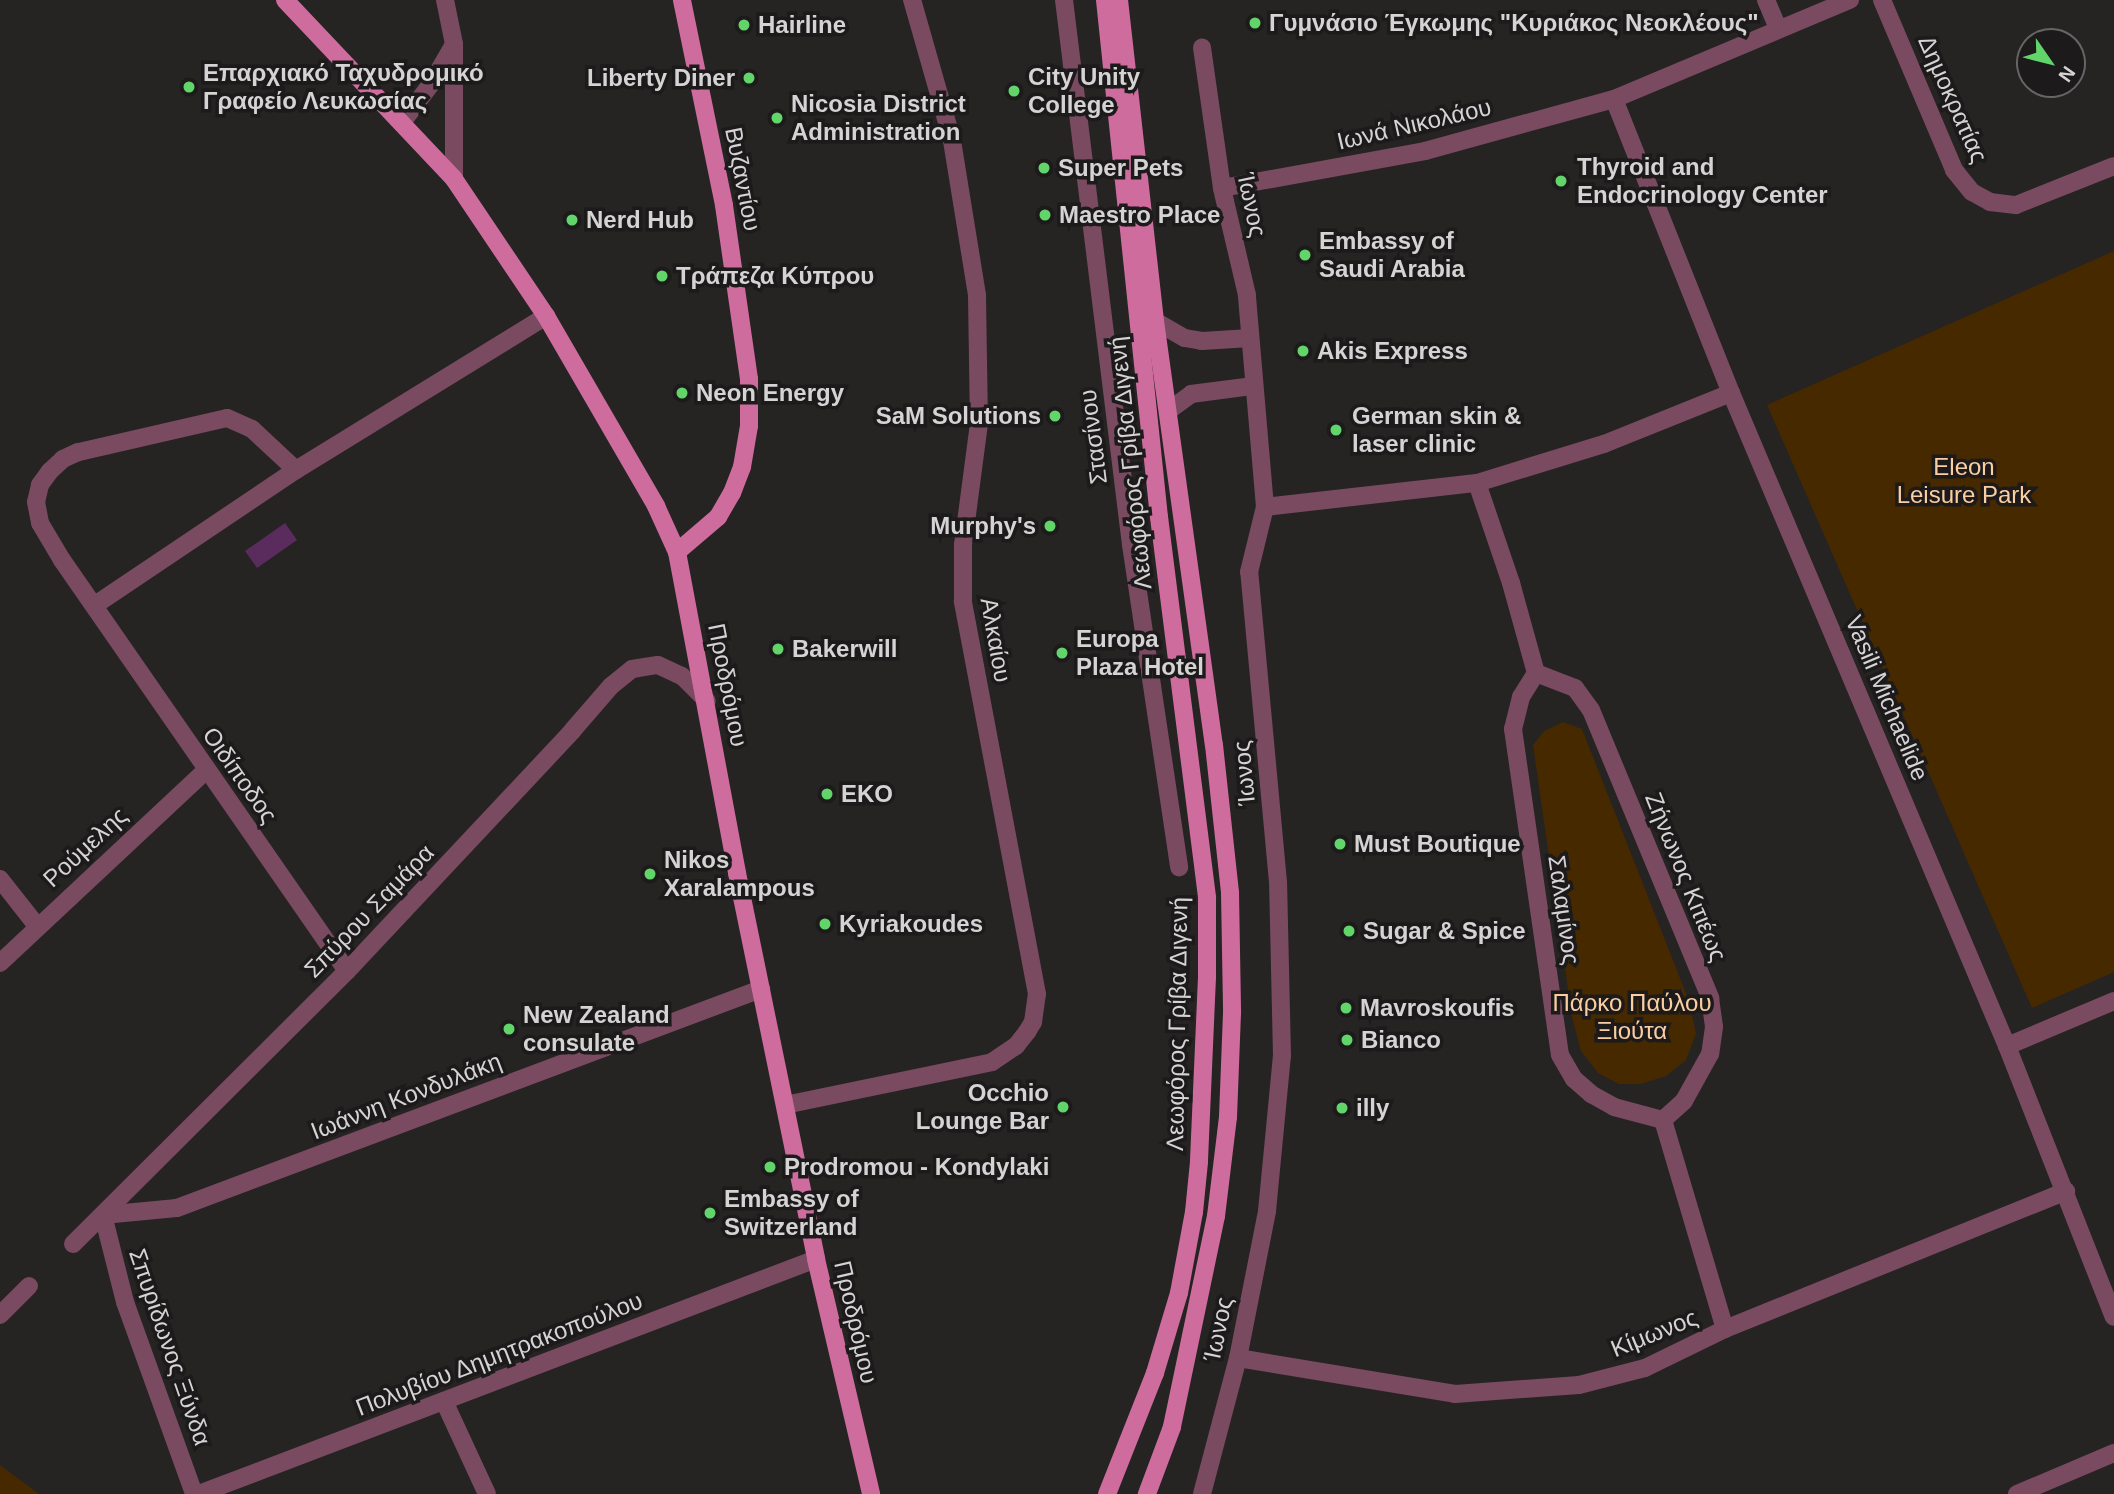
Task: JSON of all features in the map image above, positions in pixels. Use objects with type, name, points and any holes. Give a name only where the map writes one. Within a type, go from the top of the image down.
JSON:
[{"type":"main road","name":"Προδρόμου","points":[[285,0],[403,121],[454,178],[546,316],[656,506],[677,552],[816,1259],[871,1494]]},
{"type":"main road","name":"Βυζαντίου","points":[[677,552],[718,517],[732,493],[742,467],[749,426],[749,391],[724,205],[682,0]]},
{"type":"main road","name":"Λεωφόρος Γρίβα Διγενή","points":[[1105,0],[1159,517],[1207,898],[1204,1067],[1190,1234],[1179,1293],[1162,1352],[1107,1494]]},
{"type":"main road","name":"Λεωφόρος Γρίβα Διγενή","points":[[1119,0],[1155,321],[1216,758],[1230,893],[1232,1013],[1227,1117],[1216,1216],[1172,1427],[1147,1494]]},
{"type":"street","points":[[445,0],[454,44],[454,178]]},
{"type":"street","name":"Αλκαίου","points":[[785,1105],[992,1062],[1016,1046],[1027,1032],[1032,1022],[1037,994],[962,601],[963,545],[979,424],[977,295],[952,140],[912,0]]},
{"type":"street","name":"Στασίνου","points":[[1064,0],[1131,545],[1179,867]]},
{"type":"street","points":[[1766,0],[1778,28]]},
{"type":"street","name":"Ιωνά Νικολάου","points":[[1222,188],[1425,151],[1614,99],[1850,0]]},
{"type":"street","name":"Δημοκρατίας","points":[[1882,0],[1954,170],[1972,192],[1990,202],[2016,205],[2114,166]]},
{"type":"street","points":[[403,121],[431,85],[454,44]]},
{"type":"street","name":"Ίωνος","points":[[1202,47],[1222,188],[1247,295],[1265,507],[1249,572],[1279,882],[1282,1056],[1267,1211],[1238,1358],[1202,1494]]},
{"type":"street","name":"Vasili Michaelide","points":[[1614,99],[1731,393],[2007,1046],[2114,1317]]},
{"type":"street","points":[[95,605],[296,470],[546,316]]},
{"type":"street","points":[[1155,321],[1185,338],[1202,341],[1250,338]]},
{"type":"street","points":[[1168,411],[1191,394],[1254,386]]},
{"type":"street","points":[[1265,507],[1477,483],[1604,444],[1731,393]]},
{"type":"street","name":"Οιδίποδος","points":[[296,470],[252,429],[227,418],[78,453],[63,459],[40,485],[36,502],[40,523],[62,560],[205,770],[347,971]]},
{"type":"street","points":[[1477,483],[1511,583],[1536,673]]},
{"type":"street","name":"Σπύρου Σαμάρα","points":[[73,1244],[347,971],[611,686],[632,669],[658,665],[682,676],[708,701]]},
{"type":"street","name":"Σαλαμίνος","points":[[1536,673],[1521,697],[1513,729],[1560,1055],[1574,1079],[1591,1094],[1614,1107],[1663,1120]]},
{"type":"street","name":"Ζήνωνος Κιτιέως","points":[[1536,673],[1575,688],[1591,710],[1710,998],[1714,1027],[1710,1054],[1684,1101],[1663,1120]]},
{"type":"street","name":"Ρούμελης","points":[[0,963],[205,770]]},
{"type":"street","points":[[0,879],[37,926]]},
{"type":"street","name":"Ιωάννη Κονδυλάκη","points":[[103,1215],[177,1208],[761,989]]},
{"type":"street","points":[[2007,1046],[2114,1001]]},
{"type":"street","points":[[1663,1120],[1725,1329]]},
{"type":"street","name":"Κίμωνος","points":[[1238,1358],[1455,1394],[1579,1385],[1645,1368],[1725,1329],[2066,1191]]},
{"type":"street","name":"Σπυρίδωνος Ξύνδα","points":[[103,1215],[125,1302],[194,1494]]},
{"type":"street","name":"Πολυβίου Δημητρακοπούλου","points":[[199,1494],[816,1259]]},
{"type":"street","points":[[2,1308],[29,1286]]},
{"type":"street","points":[[444,1401],[487,1494]]},
{"type":"street","points":[[2017,1494],[2114,1453]]},
{"type":"green space","name":"Eleon Leisure Park","points":[[2114,251],[2114,972],[2032,1008],[1767,405]]},
{"type":"green space","name":"Πάρκο Παύλου Ξιούτα","points":[[1563,722],[1582,729],[1689,1001],[1696,1034],[1686,1060],[1666,1076],[1640,1084],[1619,1084],[1598,1073],[1581,1051],[1572,1017],[1533,745],[1544,731]]},
{"type":"green space","points":[[0,1465],[39,1494],[0,1494]]},
{"type":"shaded area","points":[[285,523],[297,540],[257,568],[245,551]]},
{"type":"place","name":"Γυμνάσιο Έγκωμης \"Κυριάκος Νεοκλέους\"","points":[[1255,23]]},
{"type":"place","name":"Hairline","points":[[744,25]]},
{"type":"place","name":"Liberty Diner","points":[[749,78]]},
{"type":"place","name":"Επαρχιακό Ταχυδρομικό Γραφείο Λευκωσίας","points":[[189,87]]},
{"type":"place","name":"City Unity College","points":[[1014,91]]},
{"type":"place","name":"Nicosia District Administration","points":[[777,118]]},
{"type":"place","name":"Super Pets","points":[[1044,168]]},
{"type":"place","name":"Thyroid and Endocrinology Center","points":[[1561,181]]},
{"type":"place","name":"Maestro Place","points":[[1045,215]]},
{"type":"place","name":"Nerd Hub","points":[[572,220]]},
{"type":"place","name":"Embassy of Saudi Arabia","points":[[1305,255]]},
{"type":"place","name":"Τράπεζα Κύπρου","points":[[662,276]]},
{"type":"place","name":"Akis Express","points":[[1303,351]]},
{"type":"place","name":"Neon Energy","points":[[682,393]]},
{"type":"place","name":"SaM Solutions","points":[[1055,416]]},
{"type":"place","name":"German skin & laser clinic","points":[[1336,430]]},
{"type":"place","name":"Murphy's","points":[[1050,526]]},
{"type":"place","name":"Bakerwill","points":[[778,649]]},
{"type":"place","name":"Europa Plaza Hotel","points":[[1062,653]]},
{"type":"place","name":"EKO","points":[[827,794]]},
{"type":"place","name":"Must Boutique","points":[[1340,844]]},
{"type":"place","name":"Nikos Xaralampous","points":[[650,874]]},
{"type":"place","name":"Kyriakoudes","points":[[825,924]]},
{"type":"place","name":"Sugar & Spice","points":[[1349,931]]},
{"type":"place","name":"Mavroskoufis","points":[[1346,1008]]},
{"type":"place","name":"New Zealand consulate","points":[[509,1029]]},
{"type":"place","name":"Bianco","points":[[1347,1040]]},
{"type":"place","name":"Occhio Lounge Bar","points":[[1063,1107]]},
{"type":"place","name":"illy","points":[[1342,1108]]},
{"type":"place","name":"Prodromou - Kondylaki","points":[[770,1167]]},
{"type":"place","name":"Embassy of Switzerland","points":[[710,1213]]}]
